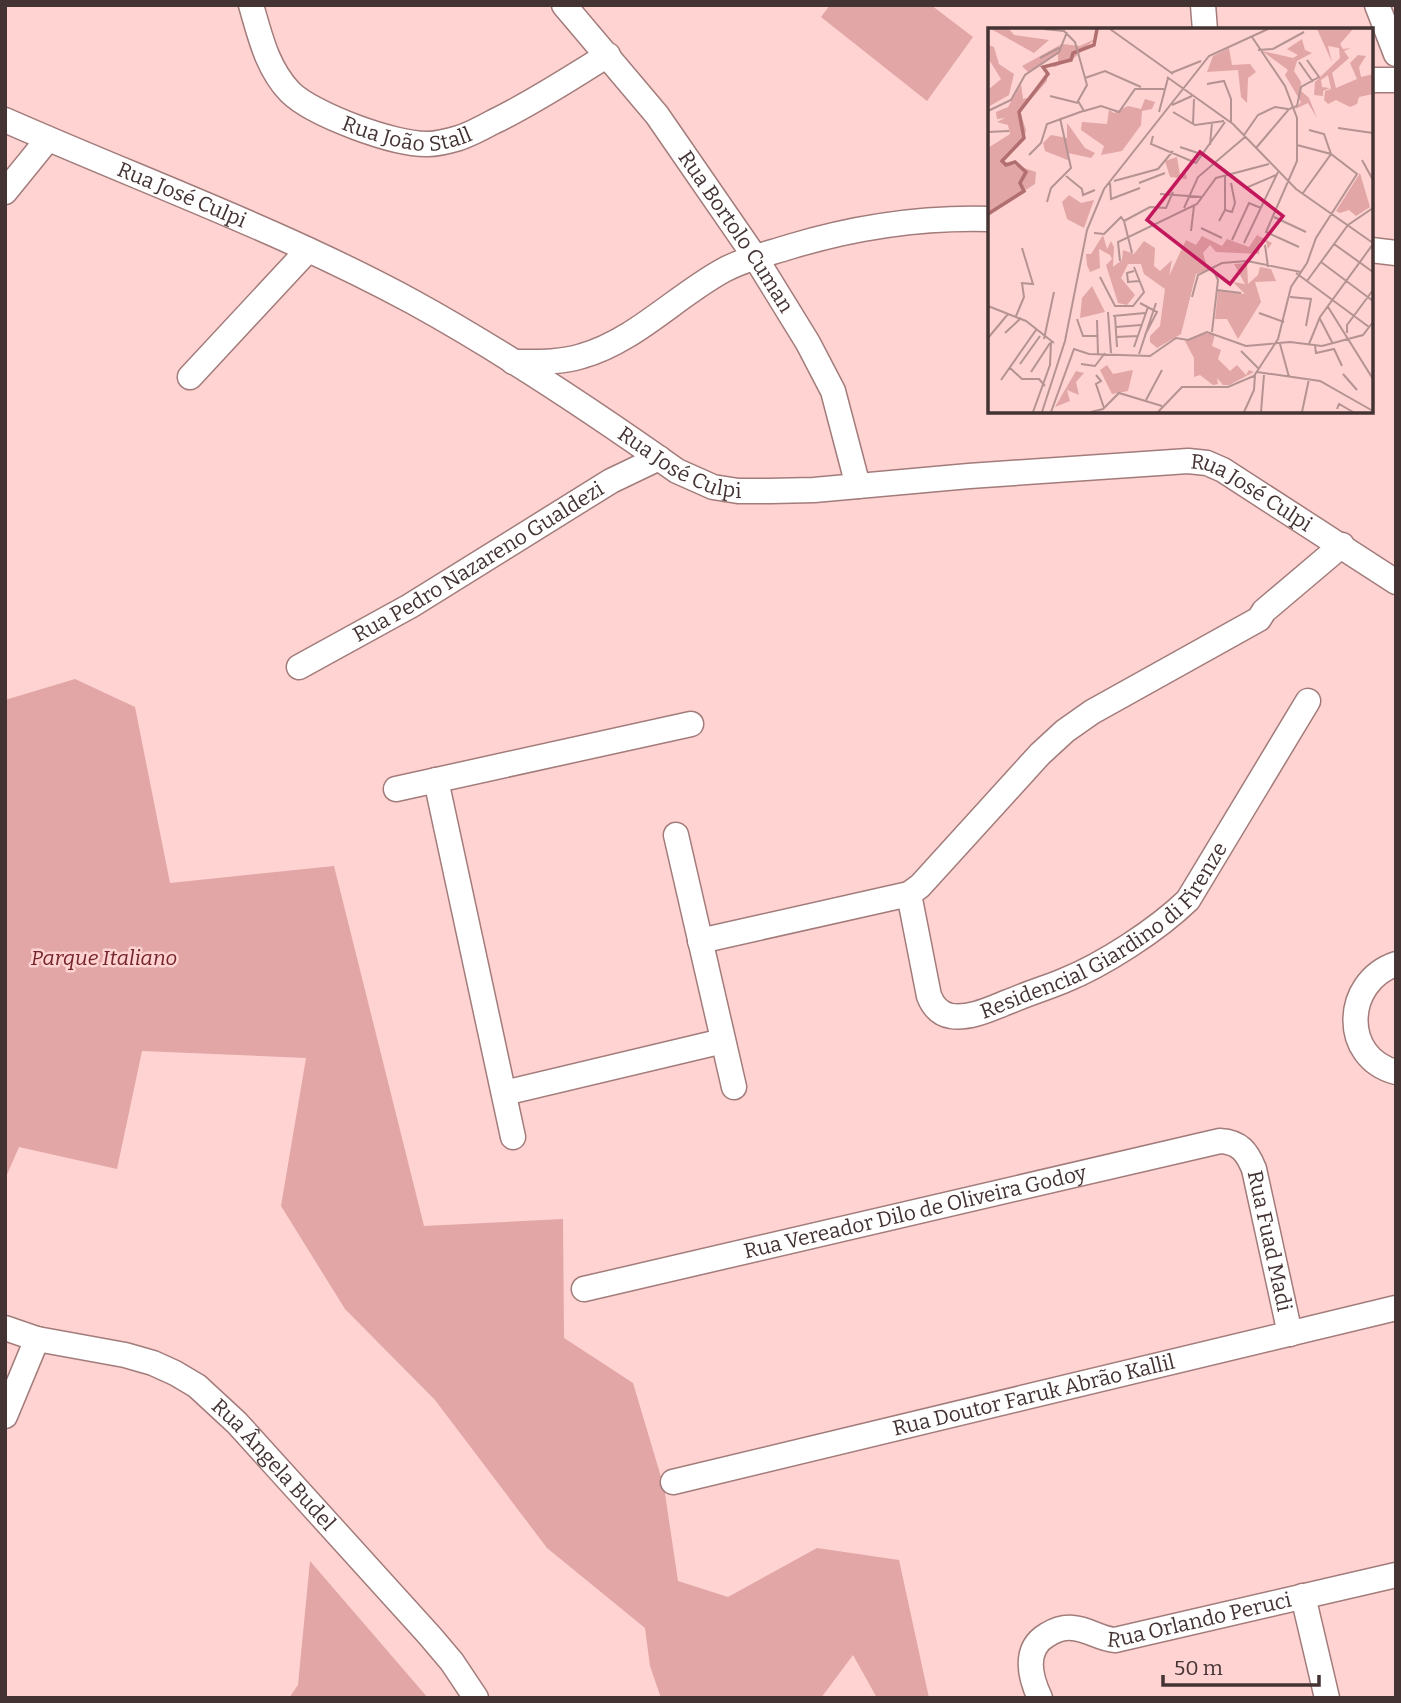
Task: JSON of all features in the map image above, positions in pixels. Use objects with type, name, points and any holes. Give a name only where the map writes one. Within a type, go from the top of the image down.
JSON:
[{"type":"street","name":"Rua João Stall","points":[[251,5],[267,56],[291,92],[310,106],[337,119],[409,142],[426,144],[462,137],[508,115],[608,55]]},
{"type":"street","name":"Rua Bortolo Cuman","points":[[564,5],[657,114],[755,257],[822,366],[835,400],[859,486]]},
{"type":"street","points":[[1203,5],[1206,28]]},
{"type":"street","points":[[1377,5],[1396,54]]},
{"type":"street","points":[[1373,80],[1396,80]]},
{"type":"street","name":"Rua José Culpi","points":[[5,120],[246,221],[414,303],[513,362],[699,482],[738,491],[814,490],[969,476],[1188,461],[1207,463],[1223,470],[1396,582]]},
{"type":"street","points":[[5,192],[48,139]]},
{"type":"street","points":[[513,362],[557,362],[606,347],[703,282],[755,257],[857,229],[943,218],[988,219]]},
{"type":"street","points":[[190,377],[308,250]]},
{"type":"street","points":[[1373,250],[1396,253]]},
{"type":"street","name":"Rua Pedro Nazareno Gualdezi","points":[[299,667],[410,606],[611,481],[659,458]]},
{"type":"street","points":[[700,942],[909,894],[920,886],[1040,754],[1065,731],[1092,712],[1259,619],[1269,619],[1289,606],[1347,549]]},
{"type":"street","name":"Residencial Giardino di Firenze","points":[[909,894],[929,996],[937,1010],[943,1014],[976,1014],[1064,981],[1097,965],[1176,912],[1188,900],[1308,701]]},
{"type":"street","points":[[396,789],[691,724]]},
{"type":"street","points":[[436,780],[513,1137]]},
{"type":"street","points":[[676,835],[734,1087]]},
{"type":"street","points":[[1389,1070],[1372,1060],[1356,1033],[1356,1005],[1363,990],[1376,975],[1396,964]]},
{"type":"street","points":[[504,1093],[723,1041]]},
{"type":"street","name":"Rua Vereador Dilo de Oliveira Godoy","points":[[584,1289],[1220,1141],[1231,1142],[1243,1148]]},
{"type":"street","name":"Rua Fuad Madi","points":[[1243,1148],[1254,1169],[1290,1334]]},
{"type":"street","name":"Rua Doutor Faruk Abrão Kallil","points":[[673,1482],[1396,1308]]},
{"type":"street","name":"Rua Ângela Budel","points":[[5,1328],[37,1339],[125,1355],[153,1363],[197,1386],[237,1423],[430,1636],[452,1662],[476,1698]]},
{"type":"street","points":[[5,1416],[37,1339]]},
{"type":"street","name":"Rua Orlando Peruci","points":[[1040,1698],[1030,1674],[1030,1660],[1034,1647],[1043,1637],[1058,1629],[1072,1628],[1115,1640],[1396,1575]]},
{"type":"street","points":[[1303,1596],[1327,1698]]},
{"type":"green space","points":[[830,5],[931,5],[973,37],[927,101],[821,17]]},
{"type":"green space","name":"Parque Italiano","points":[[75,679],[135,707],[170,883],[334,866],[424,1226],[563,1219],[564,1338],[633,1383],[664,1487],[678,1581],[728,1597],[817,1548],[899,1560],[929,1698],[877,1698],[853,1655],[821,1698],[661,1698],[650,1666],[645,1628],[547,1548],[435,1400],[345,1309],[281,1206],[306,1058],[142,1051],[117,1169],[19,1147],[5,1179],[5,700]]},
{"type":"green space","points":[[310,1561],[428,1698],[289,1698],[298,1685]]}]
